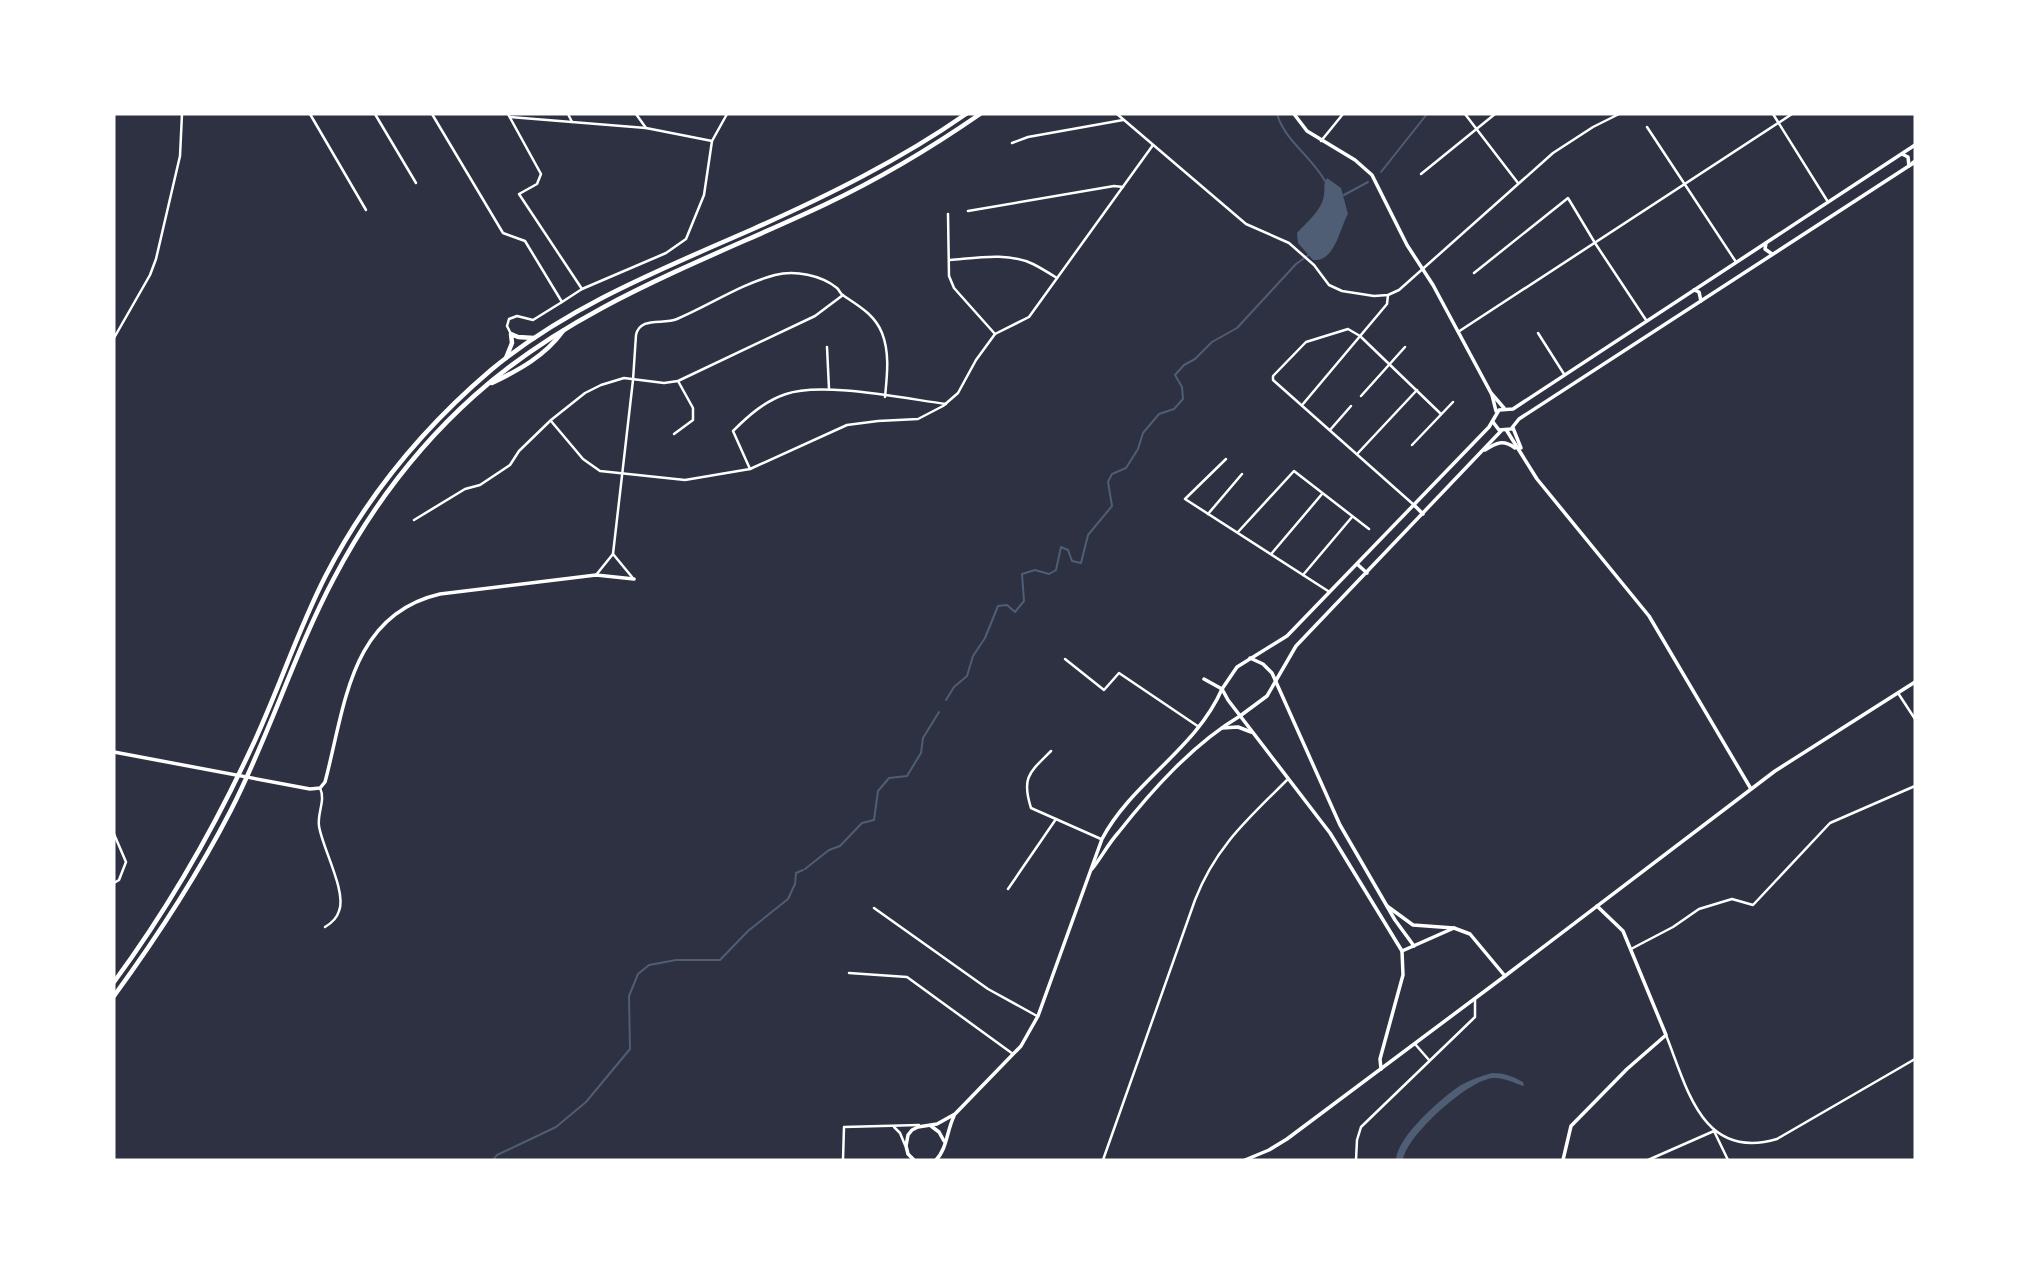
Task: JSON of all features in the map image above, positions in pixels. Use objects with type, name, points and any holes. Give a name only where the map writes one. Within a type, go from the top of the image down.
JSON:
[{"type":"highway","points":[[114,982],[164,909],[223,808],[252,748],[324,578],[345,541],[383,483],[456,401],[535,338],[610,293],[878,169],[966,114]]},
{"type":"highway","points":[[114,996],[174,910],[231,810],[259,752],[331,582],[352,545],[374,510],[411,461],[446,422],[485,386],[565,327],[639,288],[826,204],[914,158],[980,114]]},
{"type":"highway","points":[[485,386],[522,368],[549,348],[565,327]]},
{"type":"highway","points":[[510,334],[535,338]]},
{"type":"highway","points":[[506,359],[512,343],[510,334]]},
{"type":"main road","points":[[1294,114],[1301,125],[1321,141],[1354,160],[1372,175],[1407,246],[1491,393],[1504,408],[1515,415],[1522,453]]},
{"type":"main road","points":[[1510,410],[1915,145]]},
{"type":"main road","points":[[1091,870],[1137,810],[1196,749],[1220,728],[1267,696],[1290,654],[1485,450],[1495,436],[1913,163],[1901,154]]},
{"type":"main road","points":[[1766,243],[1765,249],[1772,254]]},
{"type":"main road","points":[[1694,290],[1699,292],[1701,301]]},
{"type":"main road","points":[[1582,363],[1579,372],[1585,376]]},
{"type":"main road","points":[[914,1160],[908,1154],[906,1146],[912,1130],[937,1124],[955,1114],[1027,1038],[1038,1016],[1102,839],[1127,804],[1199,727],[1231,673],[1287,636],[1493,422],[1496,411],[1491,393]]},
{"type":"main road","points":[[1496,411],[1504,408]]},
{"type":"main road","points":[[1493,422],[1522,453],[1545,489],[1649,616],[1751,789]]},
{"type":"main road","points":[[1485,450],[1495,443],[1503,442],[1522,453]]},
{"type":"main road","points":[[1414,505],[1423,514]]},
{"type":"main road","points":[[1357,564],[1367,573]]},
{"type":"main road","points":[[114,752],[268,782],[310,789],[320,788],[326,779],[338,720],[352,678],[367,646],[385,623],[416,602],[440,594],[596,575],[634,579]]},
{"type":"main road","points":[[1250,658],[1269,668],[1340,825],[1387,906],[1414,946]]},
{"type":"main road","points":[[1204,679],[1222,689],[1251,732],[1330,833],[1402,951],[1403,975],[1381,1059],[1381,1069]]},
{"type":"main road","points":[[1245,1160],[1287,1139],[1751,789],[1915,682]]},
{"type":"main road","points":[[1234,708],[1251,709]]},
{"type":"main road","points":[[1220,728],[1238,727],[1251,732]]},
{"type":"main road","points":[[1187,740],[1196,749]]},
{"type":"main road","points":[[1387,906],[1413,925],[1465,930],[1476,938],[1505,976]]},
{"type":"main road","points":[[1563,1160],[1571,1126],[1627,1069],[1666,1035],[1620,927],[1597,906]]},
{"type":"main road","points":[[1402,951],[1454,928]]},
{"type":"main road","points":[[940,1158],[955,1114]]},
{"type":"main road","points":[[926,1125],[939,1132],[944,1143]]},
{"type":"street","points":[[114,338],[150,275],[156,259],[180,156],[182,114]]},
{"type":"street","points":[[310,114],[366,210]]},
{"type":"street","points":[[375,114],[416,183]]},
{"type":"street","points":[[432,114],[503,233],[525,241],[562,302]]},
{"type":"street","points":[[568,114],[572,122]]},
{"type":"street","points":[[636,114],[646,128]]},
{"type":"street","points":[[510,334],[507,326],[509,319],[517,316],[533,320],[582,289],[666,253],[686,239],[704,195],[712,141],[727,114]]},
{"type":"street","points":[[1117,114],[1246,224],[1289,243],[1307,258],[1329,285],[1342,291],[1374,296],[1388,295],[1399,290],[1564,145],[1619,114]]},
{"type":"street","points":[[1321,141],[1343,114]]},
{"type":"street","points":[[1465,114],[1518,183]]},
{"type":"street","points":[[1421,174],[1495,114]]},
{"type":"street","points":[[1773,114],[1828,202]]},
{"type":"street","points":[[1458,332],[1792,114]]},
{"type":"street","points":[[509,116],[541,174],[537,184],[519,194],[582,289]]},
{"type":"street","points":[[509,116],[646,128],[712,141]]},
{"type":"street","points":[[1012,143],[1028,137],[1123,120]]},
{"type":"street","points":[[1647,127],[1736,262]]},
{"type":"street","points":[[551,420],[564,439],[600,471],[685,480],[750,469],[847,425],[918,419],[947,404],[958,393],[976,360],[995,334],[1028,317],[1153,145]]},
{"type":"street","points":[[968,211],[1114,186],[1125,187]]},
{"type":"street","points":[[1474,273],[1568,198],[1646,320]]},
{"type":"street","points":[[948,214],[949,276],[954,288],[995,334]]},
{"type":"street","points":[[948,260],[1001,257],[1018,259],[1032,263],[1057,278]]},
{"type":"street","points":[[596,575],[613,554],[636,335],[637,328],[643,324],[674,321],[742,288],[776,275],[788,273],[815,276],[835,287],[872,316],[883,336],[887,376],[885,397]]},
{"type":"street","points":[[414,520],[441,502],[492,478],[510,465],[519,451],[570,403],[601,385],[624,379],[664,383],[678,381],[815,316],[843,295]]},
{"type":"street","points":[[1302,405],[1387,304],[1388,295]]},
{"type":"street","points":[[1414,505],[1273,380],[1273,376],[1306,342],[1351,329],[1441,414]]},
{"type":"street","points":[[1538,333],[1565,374]]},
{"type":"street","points":[[827,347],[830,389]]},
{"type":"street","points":[[1361,396],[1405,347]]},
{"type":"street","points":[[674,434],[692,420],[694,413],[678,381]]},
{"type":"street","points":[[750,469],[733,431],[751,414],[778,397],[799,390],[830,389],[947,404]]},
{"type":"street","points":[[1358,453],[1417,390]]},
{"type":"street","points":[[1412,445],[1453,402]]},
{"type":"street","points":[[1330,430],[1351,406]]},
{"type":"street","points":[[1226,458],[1185,499],[1329,592]]},
{"type":"street","points":[[1238,533],[1294,471],[1369,529]]},
{"type":"street","points":[[1208,514],[1242,474]]},
{"type":"street","points":[[1271,554],[1322,494]]},
{"type":"street","points":[[1303,575],[1352,517]]},
{"type":"street","points":[[613,554],[634,579]]},
{"type":"street","points":[[1065,659],[1104,690],[1119,673],[1199,727]]},
{"type":"street","points":[[1898,693],[1915,719]]},
{"type":"street","points":[[1051,751],[1028,776],[1026,785],[1031,808],[1102,839]]},
{"type":"street","points":[[1103,1160],[1195,900],[1210,865],[1236,831],[1288,779]]},
{"type":"street","points":[[1631,949],[1699,909],[1732,899],[1753,905],[1833,821],[1915,786]]},
{"type":"street","points":[[320,788],[323,797],[319,825],[340,902],[340,911],[325,928]]},
{"type":"street","points":[[1008,889],[1056,819]]},
{"type":"street","points":[[114,834],[126,862],[119,880],[114,883]]},
{"type":"street","points":[[874,908],[988,989],[1038,1016]]},
{"type":"street","points":[[849,973],[907,976],[1013,1054]]},
{"type":"street","points":[[1356,1160],[1361,1127],[1475,1017],[1475,999]]},
{"type":"street","points":[[1666,1035],[1698,1110],[1714,1131],[1728,1160]]},
{"type":"street","points":[[1415,1044],[1430,1061]]},
{"type":"street","points":[[1648,1160],[1714,1131],[1746,1141],[1765,1142],[1777,1139],[1915,1059]]},
{"type":"street","points":[[843,1160],[844,1127],[926,1125]]},
{"type":"street","points":[[891,1126],[900,1133],[906,1146]]},
{"type":"water","points":[[1327,178],[1341,188],[1348,214],[1331,251],[1320,259],[1313,260],[1298,243],[1297,233],[1320,206]]},
{"type":"water","points":[[1492,1073],[1512,1077],[1523,1082],[1524,1086],[1493,1078],[1469,1088],[1426,1124],[1415,1137],[1403,1160],[1396,1160],[1404,1140],[1432,1108],[1461,1085]]},
{"type":"waterway","points":[[1277,114],[1292,141],[1325,181]]},
{"type":"waterway","points":[[1381,172],[1427,114]]},
{"type":"waterway","points":[[1344,195],[1368,182]]},
{"type":"waterway","points":[[946,700],[954,687],[967,676],[973,656],[985,638],[998,606],[1007,605],[1015,612],[1024,601],[1022,574],[1035,570],[1049,574],[1056,570],[1061,547],[1068,550],[1072,561],[1081,563],[1088,535],[1112,506],[1108,482],[1112,474],[1126,468],[1138,449],[1143,433],[1159,414],[1174,409],[1183,399],[1182,387],[1175,375],[1212,342],[1237,328],[1296,264],[1310,254]]},
{"type":"waterway","points":[[805,869],[829,850],[840,846],[862,823],[874,820],[878,791],[889,778],[907,776],[921,753],[923,738],[939,712]]},
{"type":"waterway","points":[[493,1160],[497,1155],[556,1127],[586,1102],[630,1049],[629,996],[638,974],[649,965],[676,960],[720,960],[748,931],[788,899],[795,884],[796,873],[803,870]]}]
